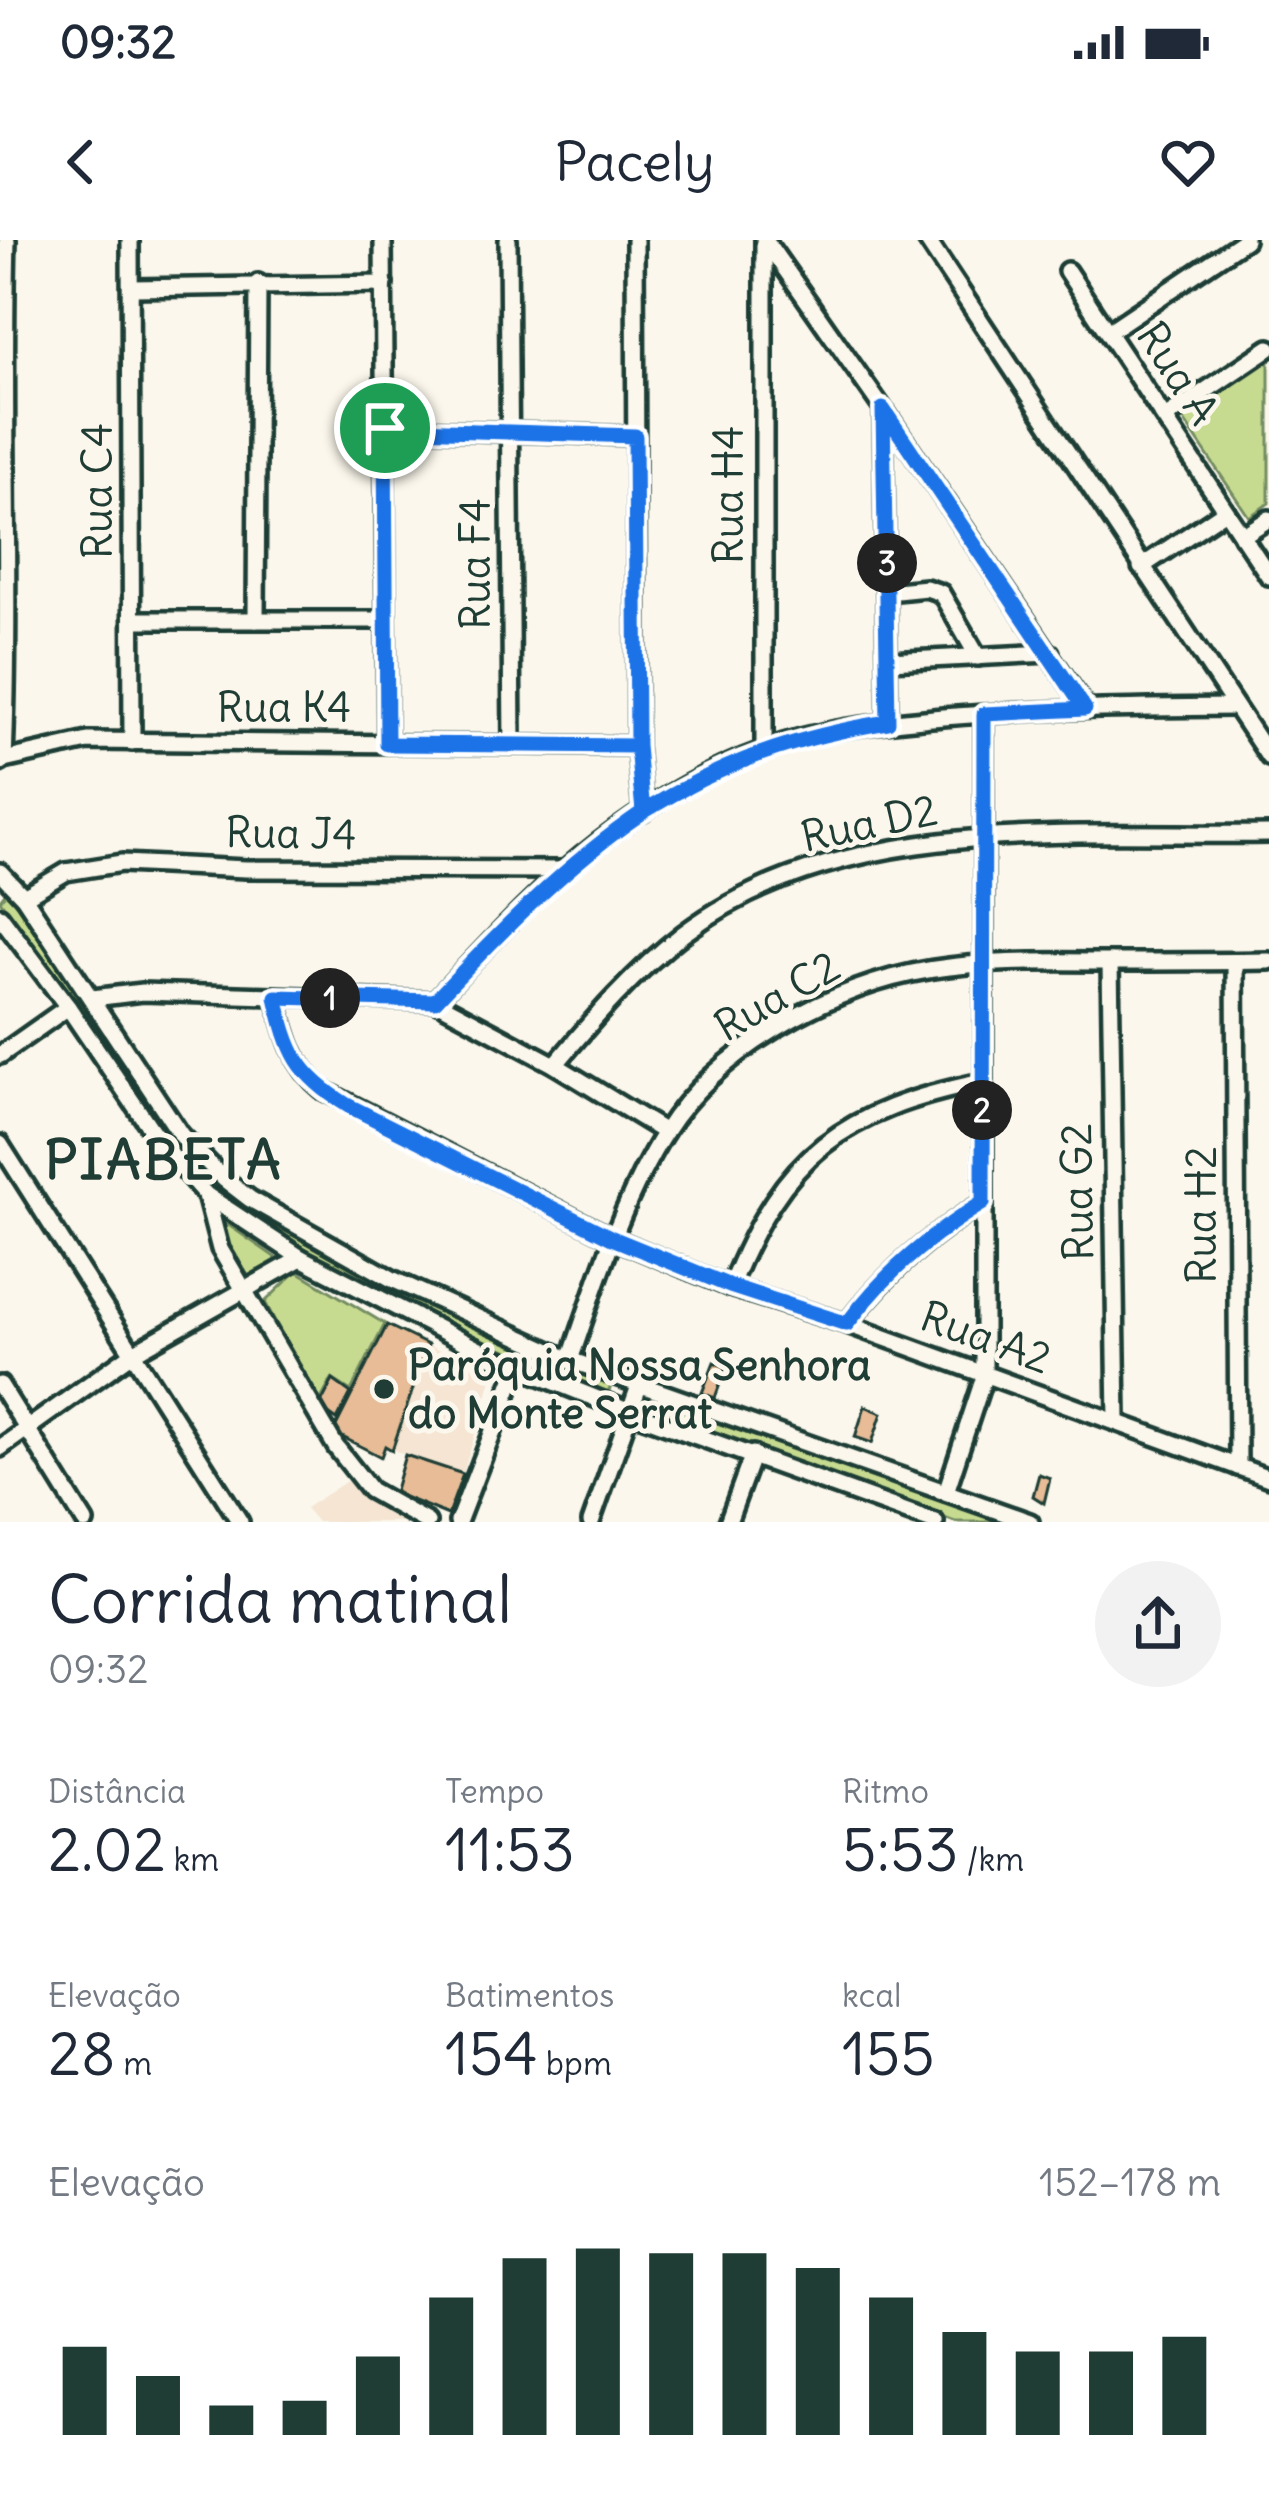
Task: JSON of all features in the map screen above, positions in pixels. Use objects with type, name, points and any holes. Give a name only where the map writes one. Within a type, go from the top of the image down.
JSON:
[{"type":"street","points":[[2,762],[2,367],[7,240]]},
{"type":"street","name":"Rua C4","points":[[130,240],[132,742]]},
{"type":"street","points":[[383,240],[387,744]]},
{"type":"street","name":"Rua F4","points":[[508,240],[512,745]]},
{"type":"street","points":[[635,240],[637,746],[643,812]]},
{"type":"street","points":[[765,240],[1085,709]]},
{"type":"street","name":"Rua H4","points":[[764,749],[765,240]]},
{"type":"street","points":[[927,240],[1269,757]]},
{"type":"street","points":[[1108,332],[1245,240]]},
{"type":"street","name":"Rua A","points":[[1067,271],[1269,576]]},
{"type":"street","points":[[256,620],[258,283]]},
{"type":"street","points":[[133,289],[385,284]]},
{"type":"street","points":[[1165,418],[1269,348]]},
{"type":"street","points":[[883,409],[888,722]]},
{"type":"street","points":[[385,428],[635,436]]},
{"type":"street","points":[[1141,567],[1226,511]]},
{"type":"street","points":[[1242,536],[1269,519]]},
{"type":"street","points":[[887,592],[926,588],[941,593],[978,656]]},
{"type":"street","points":[[134,620],[384,620]]},
{"type":"street","points":[[888,661],[1050,653]]},
{"type":"street","points":[[435,1001],[565,870],[643,812],[764,749],[888,722],[1085,709],[1234,707]]},
{"type":"street","points":[[946,1492],[984,1377],[984,714]]},
{"type":"street","name":"Rua K4","points":[[2,762],[88,741],[637,746]]},
{"type":"street","name":"Rua D2","points":[[555,1065],[624,986],[684,933],[754,892],[852,856],[890,847],[986,838],[1269,834]]},
{"type":"street","name":"Rua J4","points":[[24,897],[66,872],[122,862],[246,869],[565,870]]},
{"type":"street","points":[[4,883],[24,897],[181,1135],[224,1179],[276,1214],[392,1279],[570,1360],[1030,1522]]},
{"type":"street","points":[[0,916],[140,1116],[206,1196],[301,1258],[518,1366],[934,1522]]},
{"type":"street","name":"Rua C2","points":[[570,1360],[612,1238],[665,1132],[733,1059],[829,998],[915,970],[984,961],[1269,962]]},
{"type":"street","name":"Rua G2","points":[[1110,962],[1117,1421]]},
{"type":"street","name":"Rua H2","points":[[1235,962],[1238,1467]]},
{"type":"street","points":[[93,998],[142,992],[435,1001],[555,1065],[665,1132]]},
{"type":"street","name":"Rua A2","points":[[276,997],[293,1056],[323,1090],[612,1238],[730,1286],[1269,1478]]},
{"type":"street","points":[[0,1055],[68,1007]]},
{"type":"street","points":[[730,1286],[769,1202],[820,1149],[885,1108],[982,1082]]},
{"type":"street","points":[[0,1144],[241,1522]]},
{"type":"street","points":[[206,1196],[220,1249],[242,1290],[356,1474],[382,1499],[427,1522]]},
{"type":"street","points":[[847,1324],[912,1254],[983,1203]]},
{"type":"street","points":[[0,1448],[133,1353],[301,1258]]},
{"type":"street","points":[[458,1522],[518,1366]]},
{"type":"street","points":[[0,1385],[85,1522]]},
{"type":"street","points":[[591,1522],[639,1386]]},
{"type":"street","points":[[728,1522],[753,1454]]},
{"type":"shaded area","points":[[429,1346],[493,1376],[463,1473],[393,1450]]},
{"type":"shaded area","points":[[350,1479],[370,1501],[411,1522],[317,1522],[305,1508]]},
{"type":"green space","points":[[1269,356],[1269,503],[1249,517],[1181,416]]},
{"type":"green space","points":[[7,891],[169,1127],[219,1185],[272,1223],[342,1262],[480,1330],[610,1383],[610,1389],[605,1393],[430,1317],[285,1241],[235,1209],[162,1137],[0,900]]},
{"type":"green space","points":[[214,1215],[279,1260],[245,1279]]},
{"type":"green space","points":[[297,1271],[385,1324],[351,1391],[332,1379],[318,1405],[265,1302]]},
{"type":"green space","points":[[656,1402],[1004,1522],[955,1522],[653,1411]]},
{"type":"building","name":"Paróquia Nossa Senhora do Monte Serrat","points":[[387,1325],[428,1345],[392,1450],[385,1446],[381,1457],[333,1432]]},
{"type":"building","points":[[714,1362],[726,1367],[715,1398],[702,1393]]},
{"type":"building","points":[[333,1380],[351,1393],[337,1420],[319,1407]]},
{"type":"building","points":[[865,1406],[882,1413],[872,1443],[855,1437]]},
{"type":"building","points":[[405,1455],[463,1474],[448,1515],[394,1493]]},
{"type":"building","points":[[1039,1474],[1050,1478],[1044,1503],[1033,1496]]},
{"type":"place","name":"Paróquia Nossa Senhora do Monte Serrat","points":[[384,1389]]},
{"type":"district","name":"PIABETA","points":[[164,1160]]},
{"type":"route","points":[[385,428],[387,744],[637,746],[640,787],[643,812],[764,749],[888,722],[883,409],[1085,709],[984,714],[983,1203],[912,1254],[847,1324],[730,1286],[612,1238],[347,1105],[313,1082],[293,1056],[276,997],[435,1001],[565,870],[643,812],[637,746],[635,436],[385,428]]}]
